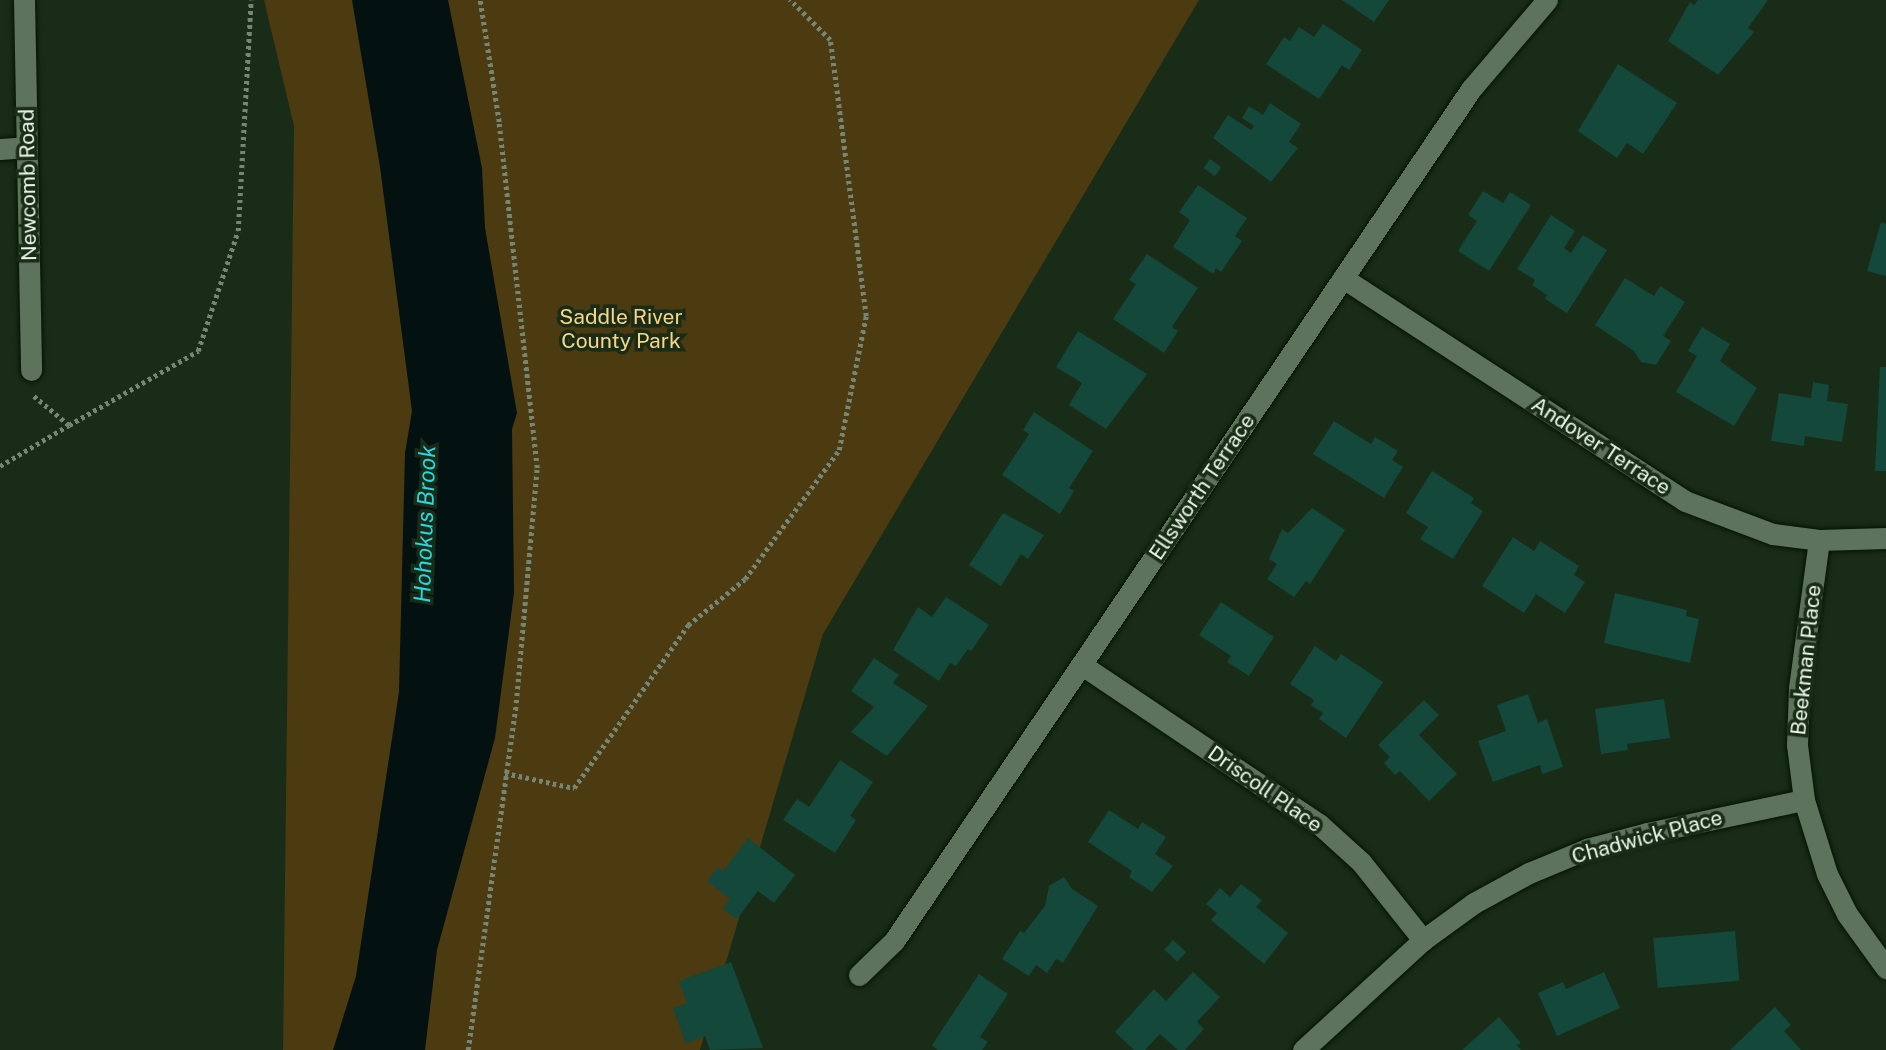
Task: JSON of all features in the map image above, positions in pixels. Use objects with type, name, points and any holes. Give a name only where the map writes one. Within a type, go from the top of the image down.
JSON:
[{"type":"street","name":"Newcomb Road","points":[[24,0],[31,370]]},
{"type":"street","name":"Ellsworth Terrace","points":[[859,975],[894,941],[1471,89],[1546,0]]},
{"type":"street","points":[[0,149],[27,147]]},
{"type":"street","name":"Andover Terrace","points":[[1343,278],[1685,501],[1751,527],[1819,540],[1886,538]]},
{"type":"street","name":"Beekman Place","points":[[1819,540],[1799,688],[1797,745],[1804,800],[1826,874],[1847,914],[1886,968]]},
{"type":"street","name":"Driscoll Place","points":[[1082,665],[1319,824],[1361,862],[1423,940]]},
{"type":"street","name":"Chadwick Place","points":[[1303,1050],[1423,940],[1496,891],[1587,849],[1804,800]]},
{"type":"path","points":[[0,466],[198,351],[239,231],[251,0]]},
{"type":"path","points":[[468,1050],[505,774],[537,468],[499,122],[480,0]]},
{"type":"path","points":[[505,774],[574,788],[688,625],[745,579],[839,450],[866,316],[830,40],[790,0]]},
{"type":"path","points":[[31,370],[22,386],[69,425]]},
{"type":"green space","name":"Saddle River County Park","points":[[264,0],[1199,0],[823,634],[700,1050],[283,1050],[294,126]]},
{"type":"water","name":"Hohokus Brook","points":[[352,0],[448,0],[482,168],[485,228],[517,413],[512,429],[514,593],[495,738],[437,950],[425,1050],[333,1050],[356,976],[399,692],[405,453],[412,411],[380,167]]},
{"type":"building","points":[[1342,0],[1389,0],[1374,22]]},
{"type":"building","points":[[1698,0],[1768,0],[1748,28],[1754,32],[1718,75],[1668,41],[1690,2],[1694,5]]},
{"type":"building","points":[[1323,24],[1362,50],[1349,70],[1342,65],[1319,99],[1266,64],[1284,37],[1290,41],[1299,27],[1314,37]]},
{"type":"building","points":[[1618,64],[1677,103],[1643,154],[1627,143],[1617,158],[1578,131]]},
{"type":"building","points":[[1270,103],[1301,124],[1289,142],[1298,148],[1271,182],[1213,138],[1228,115],[1251,130],[1254,126],[1242,118],[1249,106],[1263,115]]},
{"type":"building","points":[[1210,159],[1221,167],[1215,176],[1204,168]]},
{"type":"building","points":[[1198,185],[1247,218],[1235,236],[1242,241],[1221,272],[1216,268],[1213,274],[1173,247],[1190,220],[1179,212]]},
{"type":"building","points":[[1483,191],[1503,203],[1510,192],[1531,205],[1489,271],[1458,251],[1477,221],[1468,215]]},
{"type":"building","points":[[1551,215],[1575,231],[1564,248],[1571,253],[1583,235],[1607,250],[1567,313],[1545,299],[1547,295],[1532,285],[1535,280],[1517,269]]},
{"type":"building","points":[[1881,222],[1886,224],[1886,276],[1867,271]]},
{"type":"building","points":[[1147,254],[1198,288],[1172,327],[1178,331],[1164,353],[1113,319],[1136,284],[1129,280]]},
{"type":"building","points":[[1625,278],[1654,296],[1660,286],[1685,302],[1663,336],[1671,341],[1656,365],[1641,362],[1634,351],[1595,325]]},
{"type":"building","points":[[1702,327],[1730,344],[1720,361],[1757,388],[1734,426],[1676,392],[1697,356],[1688,351]]},
{"type":"building","points":[[1078,331],[1147,374],[1106,429],[1069,405],[1082,383],[1056,367]]},
{"type":"building","points":[[1880,367],[1886,367],[1886,471],[1875,471]]},
{"type":"building","points":[[1813,382],[1829,385],[1827,401],[1848,404],[1842,442],[1805,436],[1804,446],[1771,441],[1779,393],[1811,398]]},
{"type":"building","points":[[1034,412],[1093,451],[1069,488],[1074,491],[1060,514],[1002,475],[1029,434],[1023,430]]},
{"type":"building","points":[[1334,421],[1371,444],[1375,437],[1398,451],[1392,460],[1403,467],[1384,498],[1313,454]]},
{"type":"building","points":[[1432,471],[1474,498],[1471,503],[1483,511],[1453,559],[1420,539],[1428,527],[1406,513]]},
{"type":"building","points":[[1312,508],[1345,530],[1310,584],[1306,581],[1294,597],[1267,579],[1277,564],[1269,559],[1282,529],[1288,533]]},
{"type":"building","points":[[1003,513],[1044,535],[1028,559],[1021,554],[1001,586],[969,565]]},
{"type":"building","points":[[1513,537],[1534,551],[1540,541],[1579,566],[1574,575],[1585,582],[1565,613],[1536,594],[1524,613],[1482,586]]},
{"type":"building","points":[[1615,593],[1687,610],[1686,616],[1699,619],[1690,663],[1604,643]]},
{"type":"building","points":[[946,597],[989,625],[971,651],[968,649],[956,666],[950,663],[939,681],[893,650],[918,607],[932,617]]},
{"type":"building","points":[[1221,602],[1274,637],[1249,676],[1227,662],[1231,656],[1199,635]]},
{"type":"building","points":[[1315,646],[1336,661],[1341,654],[1383,682],[1346,738],[1319,719],[1323,713],[1311,705],[1314,700],[1290,684]]},
{"type":"building","points":[[874,658],[899,675],[893,683],[928,706],[887,756],[851,732],[874,707],[851,691]]},
{"type":"building","points":[[1528,694],[1538,723],[1547,719],[1563,767],[1542,774],[1540,765],[1493,782],[1478,741],[1506,731],[1497,705]]},
{"type":"building","points":[[1664,699],[1670,738],[1627,744],[1628,750],[1601,754],[1595,709]]},
{"type":"building","points":[[1424,700],[1439,715],[1419,735],[1457,774],[1429,801],[1400,771],[1395,775],[1384,763],[1390,757],[1378,745]]},
{"type":"building","points":[[840,760],[873,782],[850,816],[856,820],[835,853],[783,820],[797,799],[809,807]]},
{"type":"building","points":[[1109,810],[1138,829],[1142,822],[1166,837],[1155,854],[1173,866],[1152,892],[1129,877],[1132,871],[1088,842]]},
{"type":"building","points":[[748,838],[795,875],[774,903],[758,891],[737,919],[723,909],[730,899],[707,881],[718,867],[723,871]]},
{"type":"building","points":[[1064,877],[1072,889],[1098,906],[1063,963],[1056,959],[1047,973],[1036,965],[1029,976],[1002,959],[1020,931],[1024,933],[1045,906],[1049,886]]},
{"type":"building","points":[[1241,884],[1262,900],[1256,907],[1288,933],[1264,964],[1211,920],[1217,913],[1206,904],[1220,888],[1230,897]]},
{"type":"building","points":[[1735,931],[1739,981],[1658,988],[1653,938]]},
{"type":"building","points":[[1173,940],[1186,952],[1177,962],[1164,950]]},
{"type":"building","points":[[731,962],[763,1048],[710,1050],[705,1036],[686,1044],[673,1008],[687,1003],[679,981]]},
{"type":"building","points":[[1193,972],[1220,997],[1197,1022],[1204,1029],[1185,1050],[1178,1050],[1160,1034],[1145,1050],[1134,1050],[1115,1032],[1154,989],[1166,1001]]},
{"type":"building","points":[[1604,972],[1620,1008],[1557,1036],[1538,993],[1563,982],[1566,989]]},
{"type":"building","points":[[979,974],[1008,994],[980,1037],[988,1042],[982,1050],[938,1050],[932,1045]]},
{"type":"building","points":[[1775,1007],[1791,1025],[1784,1031],[1801,1050],[1730,1050]]},
{"type":"building","points":[[1499,1017],[1521,1043],[1517,1045],[1521,1050],[1462,1050]]}]
